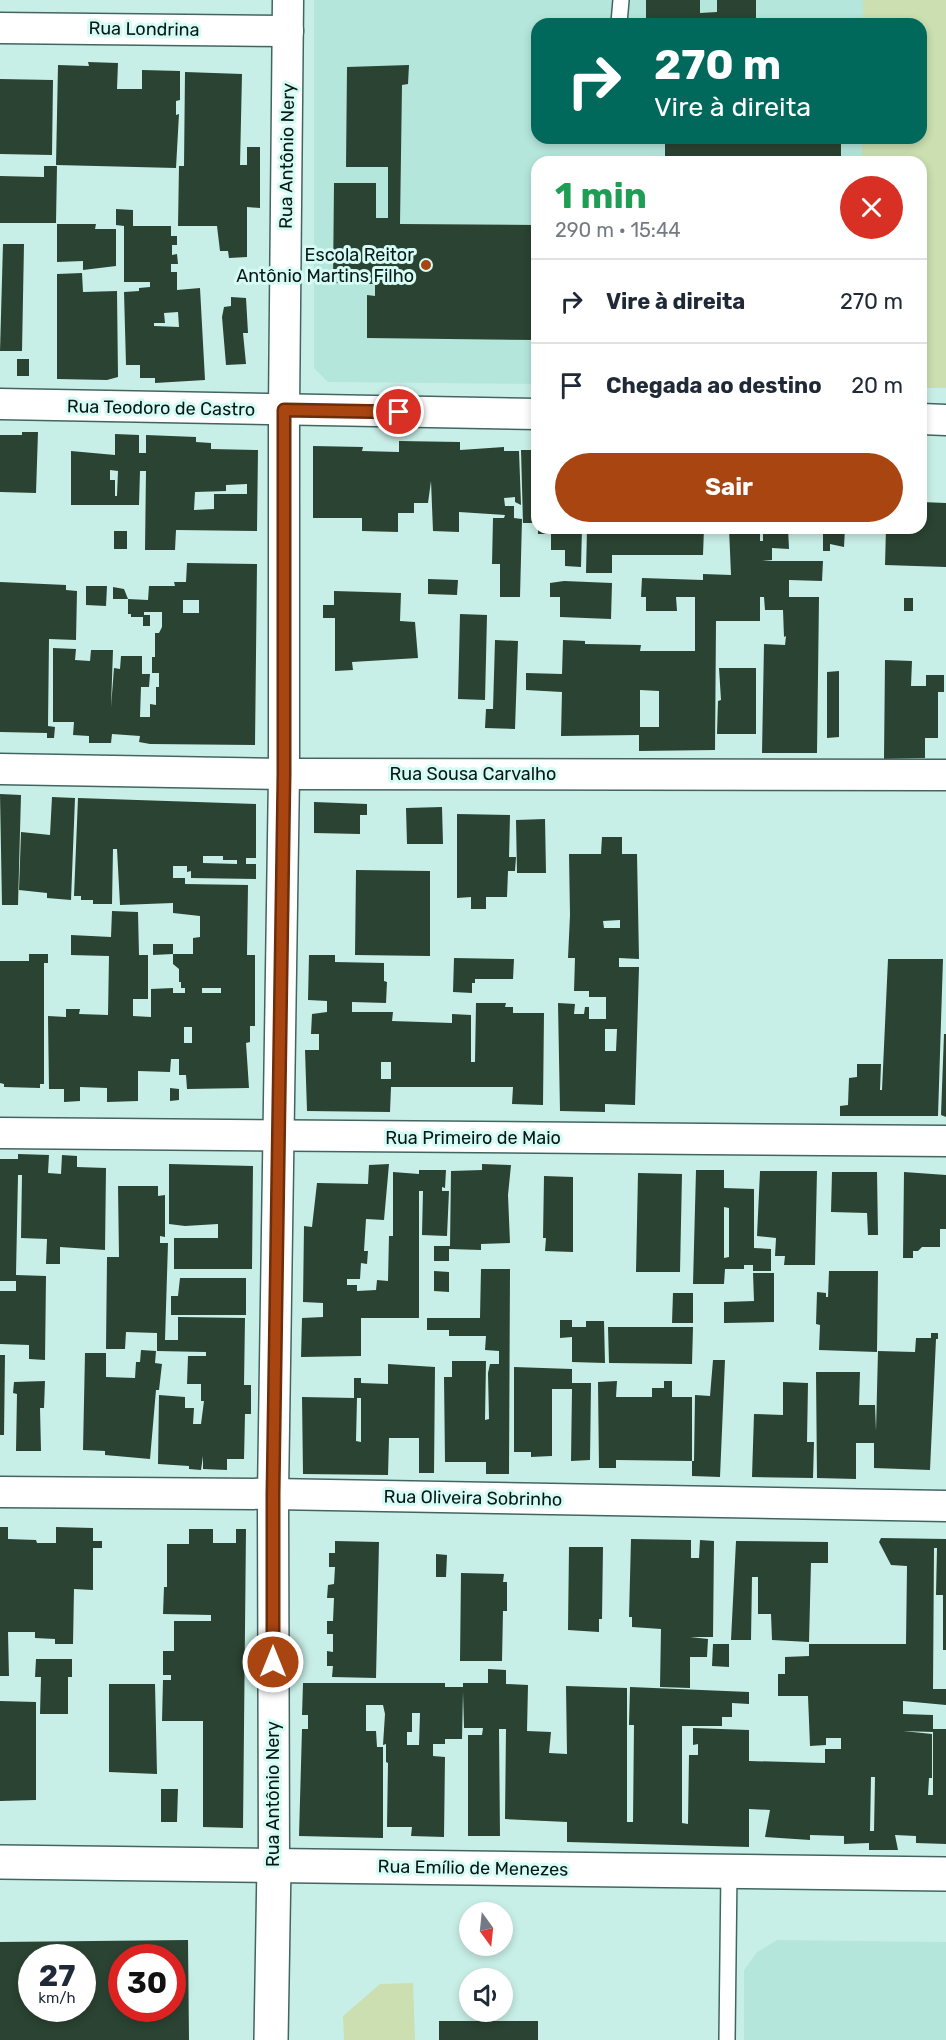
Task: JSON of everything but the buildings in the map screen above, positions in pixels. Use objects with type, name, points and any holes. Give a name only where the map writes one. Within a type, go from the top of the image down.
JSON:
[{"type":"street","name":"Rua Antônio Nery","points":[[271,2040],[274,1865],[273,1494],[284,774],[284,410],[288,0]]},
{"type":"street","name":"Rua Londrina","points":[[0,28],[288,31]]},
{"type":"street","name":"Rua Teodoro de Castro","points":[[0,404],[531,414]]},
{"type":"street","points":[[927,419],[946,420]]},
{"type":"street","name":"Rua Sousa Carvalho","points":[[0,769],[284,774],[946,776]]},
{"type":"street","name":"Rua Primeiro de Maio","points":[[0,1133],[946,1141]]},
{"type":"street","name":"Rua Oliveira Sobrinho","points":[[0,1492],[273,1494],[946,1506]]},
{"type":"street","name":"Rua Emílio de Menezes","points":[[0,1862],[946,1874]]},
{"type":"lane","points":[[619,18],[621,0]]},
{"type":"lane","points":[[727,2040],[729,1871]]},
{"type":"shaded area","name":"Escola Reitor Antônio Martins Filho","points":[[314,0],[863,0],[863,18],[531,18],[531,144],[862,144],[862,156],[531,156],[531,384],[328,382],[314,368]]},
{"type":"shaded area","points":[[863,0],[946,0],[946,388],[927,388],[927,156],[862,156],[862,144],[927,144],[927,18],[863,18]]},
{"type":"shaded area","points":[[777,1940],[946,1942],[946,2040],[744,2040],[744,1970],[757,1952]]},
{"type":"shaded area","points":[[413,1983],[415,2040],[344,2040],[343,2016],[380,1984]]},
{"type":"place","name":"Escola Reitor Antônio Martins Filho","points":[[426,265]]},
{"type":"route","points":[[273,1662],[273,1494],[284,774],[284,410],[399,412]]}]
